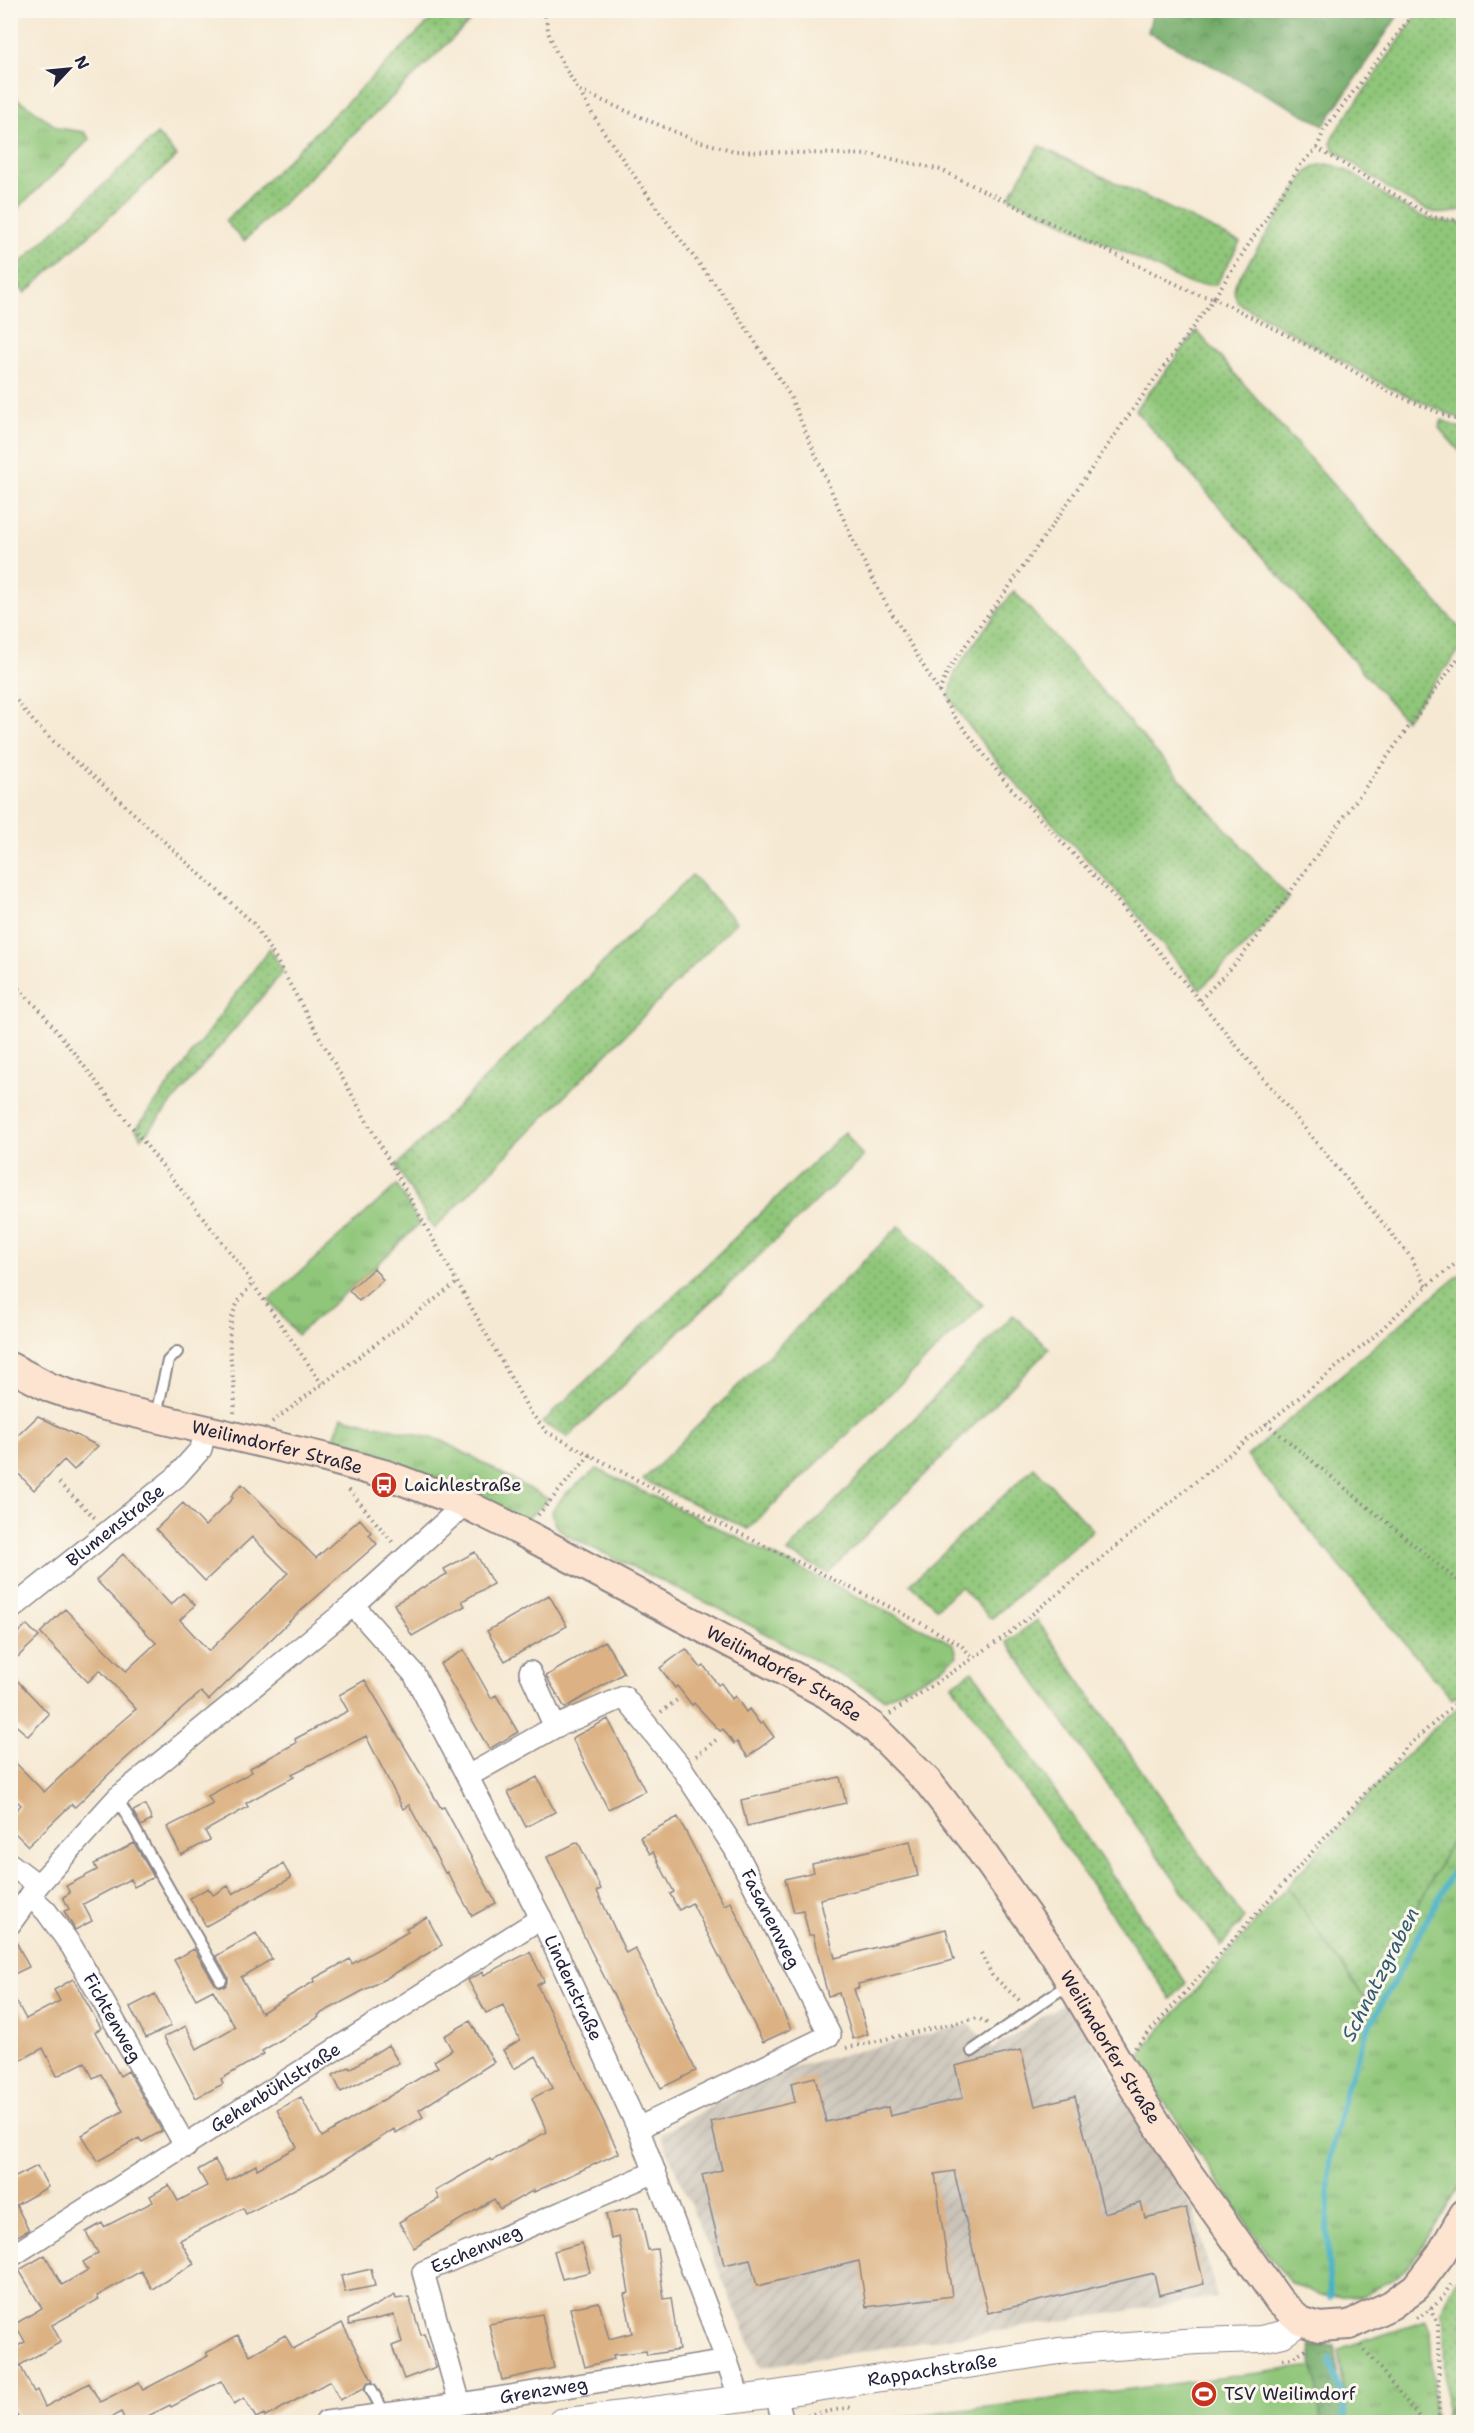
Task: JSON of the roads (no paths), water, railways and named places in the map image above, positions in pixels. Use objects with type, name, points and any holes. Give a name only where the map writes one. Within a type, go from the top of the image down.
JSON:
[{"type":"main road","name":"Weilimdorfer Straße","points":[[10,1367],[61,1391],[101,1405],[387,1475],[465,1504],[827,1694],[873,1727],[929,1783],[974,1841],[1071,1982],[1188,2173],[1280,2302],[1301,2320]]},
{"type":"main road","points":[[1301,2320],[1319,2327],[1349,2325],[1392,2305],[1416,2287],[1441,2254],[1464,2214]]},
{"type":"street","name":"Blumenstraße","points":[[10,1610],[176,1477],[218,1434]]},
{"type":"street","points":[[10,1924],[34,1891],[117,1798],[353,1605],[465,1504]]},
{"type":"street","name":"Lindenstraße","points":[[353,1605],[414,1674],[540,1918],[638,2128],[727,2361],[737,2399]]},
{"type":"street","points":[[530,1672],[555,1727]]},
{"type":"street","name":"Fasanenweg","points":[[468,1776],[555,1727],[624,1697],[681,1767],[735,1849],[830,2035],[638,2128]]},
{"type":"street","name":"Fichtenweg","points":[[10,1864],[34,1891],[72,1947],[186,2147]]},
{"type":"street","name":"Gehenbühlstraße","points":[[10,2257],[186,2147],[540,1918]]},
{"type":"street","name":"Eschenweg","points":[[460,2404],[423,2272],[655,2172]]},
{"type":"street","name":"Rappachstraße","points":[[561,2422],[776,2394],[1059,2351],[1261,2339],[1283,2334],[1301,2320]]},
{"type":"street","name":"Grenzweg","points":[[326,2422],[460,2404],[727,2361]]},
{"type":"street","points":[[776,2394],[783,2422]]},
{"type":"lane","points":[[156,1419],[168,1361],[177,1352]]},
{"type":"lane","points":[[117,1798],[221,1980]]},
{"type":"lane","points":[[972,2051],[1071,1982]]},
{"type":"lane","points":[[371,2389],[385,2414]]},
{"type":"waterway","name":"Schnatzgraben","points":[[1330,2297],[1327,2233],[1330,2158],[1346,2089],[1367,2031],[1464,1851]]},
{"type":"waterway","name":"Schnatzgraben","points":[[1330,2359],[1343,2400],[1345,2422]]},
{"type":"place","name":"Laichlestraße","points":[[384,1485]]},
{"type":"place","name":"TSV Weilimdorf","points":[[1204,2394]]}]
